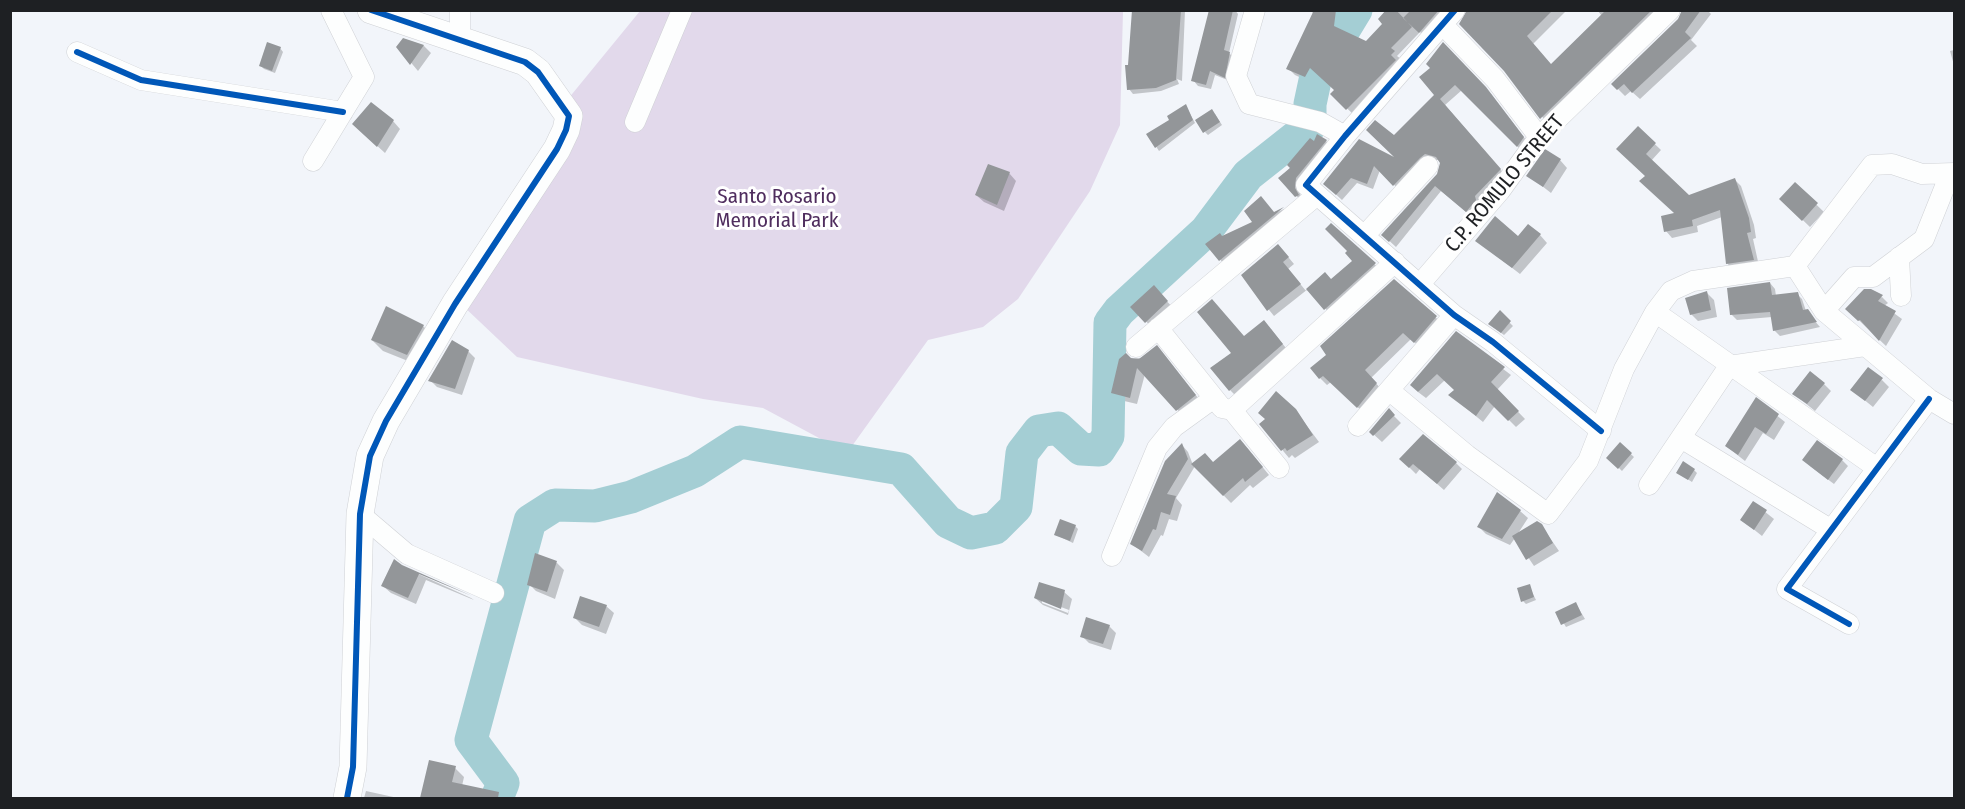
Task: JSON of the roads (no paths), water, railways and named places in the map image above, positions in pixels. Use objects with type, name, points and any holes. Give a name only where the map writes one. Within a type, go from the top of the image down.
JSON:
[{"type":"street","points":[[313,161],[364,77],[331,10]]},
{"type":"street","points":[[347,798],[353,767],[360,514],[370,456],[386,421],[455,304],[557,149],[566,130],[569,116],[538,72],[525,62],[371,10]]},
{"type":"street","points":[[460,10],[460,40]]},
{"type":"street","points":[[635,122],[682,10]]},
{"type":"street","points":[[1255,10],[1236,76],[1250,104],[1311,119],[1345,136]]},
{"type":"street","name":"C.P. ROMULO STREET","points":[[1420,284],[1500,191],[1539,137],[1670,10]]},
{"type":"street","points":[[1539,137],[1449,18],[1345,136],[1306,185],[1454,315],[1493,342],[1601,430]]},
{"type":"street","points":[[77,52],[141,80],[343,112]]},
{"type":"street","points":[[1390,391],[1467,455],[1548,514],[1588,461],[1624,369],[1655,312],[1671,291],[1693,281],[1795,266],[1872,165],[1892,164],[1922,174],[1952,174],[1924,239],[1874,278],[1854,277],[1824,311]]},
{"type":"street","points":[[1364,236],[1428,166]]},
{"type":"street","points":[[1137,347],[1317,195]]},
{"type":"street","points":[[1899,257],[1901,296]]},
{"type":"street","points":[[1232,410],[1395,262]]},
{"type":"street","points":[[1795,266],[1824,311],[1929,399],[1954,414]]},
{"type":"street","points":[[1655,312],[1876,468]]},
{"type":"street","points":[[1358,426],[1454,315]]},
{"type":"street","points":[[1158,328],[1222,408],[1232,410],[1279,468]]},
{"type":"street","points":[[1649,485],[1729,366],[1865,346]]},
{"type":"street","points":[[1112,556],[1157,448],[1174,427],[1214,398]]},
{"type":"street","points":[[1849,624],[1787,589],[1929,399]]},
{"type":"street","points":[[1681,438],[1830,529]]},
{"type":"street","points":[[360,514],[407,554],[494,593]]},
{"type":"waterway","points":[[497,798],[503,783],[471,740],[530,521],[555,505],[595,506],[631,497],[695,471],[740,442],[901,469],[948,522],[971,533],[995,528],[1016,507],[1022,453],[1039,431],[1058,428],[1081,449],[1099,450],[1108,436],[1110,323],[1119,311],[1206,231],[1248,175],[1310,126],[1310,104],[1316,76],[1356,10]]},
{"type":"park label","name":"Santo Rosario Memorial Park","points":[[777,209]]}]
